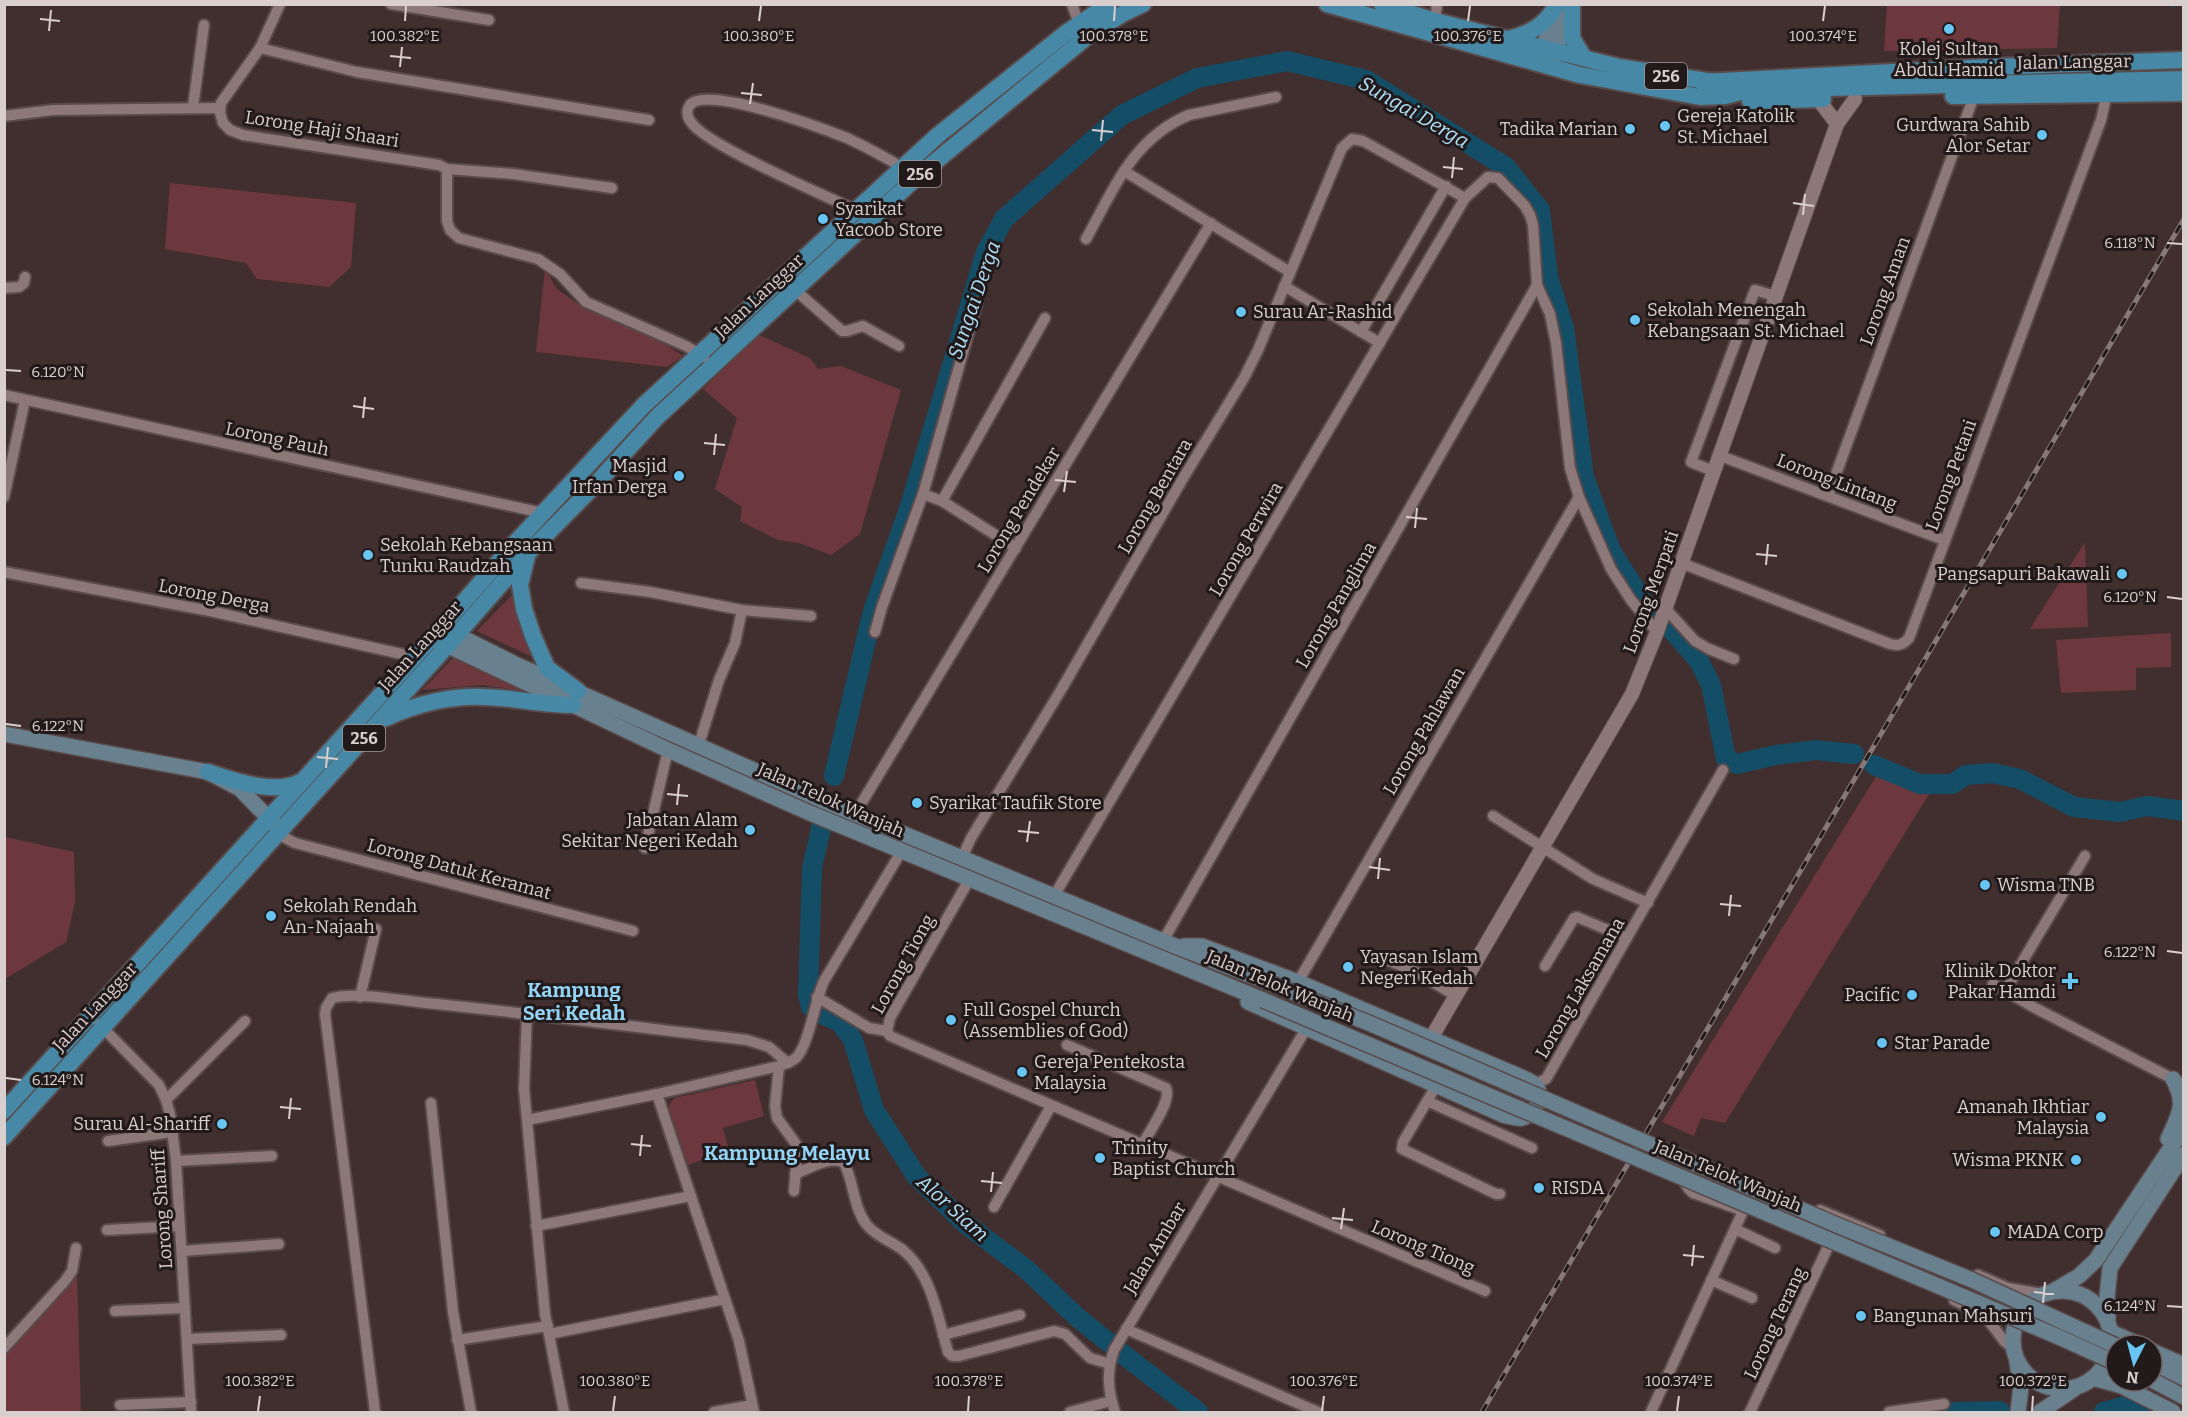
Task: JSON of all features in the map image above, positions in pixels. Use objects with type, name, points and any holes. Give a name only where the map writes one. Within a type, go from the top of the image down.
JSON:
[{"type":"main road","name":"Jalan Langgar","points":[[4,1137],[97,1022],[269,818],[415,657],[444,636],[528,553],[657,417],[919,175],[1084,29],[1109,4]]},
{"type":"main road","name":"Jalan Langgar","points":[[4,1111],[97,1022],[280,832],[380,720],[543,513],[644,405],[937,136],[1084,29],[1143,4]]},
{"type":"main road","name":"Jalan Langgar","points":[[1327,4],[1546,57],[1584,58],[1647,72],[1725,96],[1749,90],[2184,79]]},
{"type":"main road","name":"Jalan Langgar","points":[[1382,4],[1436,13],[1508,39],[1591,77],[1701,89]]},
{"type":"main road","points":[[1546,57],[1565,5]]},
{"type":"main road","points":[[1508,39],[1524,35],[1539,27],[1565,5]]},
{"type":"main road","points":[[1565,5],[1572,38],[1584,58]]},
{"type":"main road","points":[[1701,89],[1989,67],[2184,60]]},
{"type":"main road","points":[[1701,89],[1751,101],[2184,93]]},
{"type":"main road","points":[[380,720],[417,705],[466,696],[549,705],[576,698],[547,668],[533,636],[520,585],[528,553]]},
{"type":"main road","name":"Jalan Telok Wanjah","points":[[444,636],[576,698],[668,750],[901,852],[969,880],[1270,983],[1816,1215],[1972,1280],[2109,1333]]},
{"type":"main road","name":"Jalan Telok Wanjah","points":[[576,698],[699,744],[855,814],[1054,896],[1169,949],[1263,1000],[2104,1358]]},
{"type":"main road","points":[[4,734],[208,772],[273,788],[289,788],[300,782]]},
{"type":"main road","points":[[208,772],[240,789],[280,832]]},
{"type":"main road","points":[[1202,946],[1298,982],[1535,1084],[1540,1094],[1538,1103],[1533,1112],[1523,1118],[1503,1115],[1263,1011],[1169,949],[1202,946]]},
{"type":"main road","points":[[2153,1172],[2181,1109],[2178,1081]]},
{"type":"main road","points":[[2018,1413],[2021,1387],[2013,1332],[2018,1316],[2029,1303],[2069,1283],[2096,1260],[2184,1128]]},
{"type":"main road","points":[[2112,1333],[2107,1297],[2110,1268],[2184,1154]]},
{"type":"main road","points":[[2045,1293],[2058,1291],[2080,1294],[2098,1306],[2112,1333]]},
{"type":"main road","points":[[2015,1354],[2024,1371],[2049,1388],[2065,1389],[2079,1386]]},
{"type":"main road","points":[[2164,1356],[2184,1365]]},
{"type":"main road","points":[[2040,1413],[2093,1378],[2104,1365]]},
{"type":"main road","points":[[2164,1368],[2184,1378]]},
{"type":"main road","points":[[2093,1378],[2122,1386],[2174,1413]]},
{"type":"main road","points":[[2164,1386],[2184,1397]]},
{"type":"street","name":"Lorong Haji Shaari","points":[[280,4],[260,48],[221,104],[223,123],[230,130],[243,135],[440,165],[447,168],[513,174],[612,188]]},
{"type":"street","points":[[391,4],[489,20]]},
{"type":"street","points":[[1072,4],[1084,29]]},
{"type":"street","points":[[193,107],[204,25]]},
{"type":"street","points":[[260,48],[357,72],[649,120]]},
{"type":"street","name":"Lorong Petani","points":[[1681,563],[1890,644],[1901,645],[1909,638],[2101,120],[2107,93]]},
{"type":"street","name":"Lorong Aman","points":[[1828,496],[1974,96]]},
{"type":"street","points":[[1086,238],[1124,171],[1146,142],[1176,121],[1203,111],[1276,97]]},
{"type":"street","points":[[855,210],[706,136],[690,121],[687,111],[689,107],[698,99],[722,99],[769,111],[846,138],[903,168]]},
{"type":"street","points":[[1818,99],[1837,124]]},
{"type":"street","name":"Lorong Merpati","points":[[1430,1040],[1632,694],[1665,608],[1837,124],[1855,99]]},
{"type":"street","points":[[4,116],[53,110],[220,108]]},
{"type":"street","name":"Lorong Bentara","points":[[962,858],[971,838],[1055,700],[1182,480],[1244,378],[1258,350],[1342,148],[1352,139],[1363,141],[1446,186]]},
{"type":"street","points":[[447,168],[447,221],[450,230],[459,238],[538,259],[560,274],[586,302],[700,353],[713,365]]},
{"type":"street","points":[[1124,171],[1290,272]]},
{"type":"street","name":"Lorong Perwira","points":[[1054,896],[1465,198],[1484,179],[1492,176],[1498,178],[1525,206],[1533,225],[1537,285]]},
{"type":"street","points":[[1361,332],[1446,186],[1465,198]]},
{"type":"street","name":"Lorong Pendekar","points":[[855,814],[1211,223]]},
{"type":"street","points":[[4,288],[19,286],[24,283],[25,277]]},
{"type":"street","points":[[1537,285],[1552,323],[1570,468],[1579,497],[1611,569],[1656,632]]},
{"type":"street","name":"Lorong Panglima","points":[[1169,949],[1537,285]]},
{"type":"street","points":[[1284,286],[1380,343]]},
{"type":"street","points":[[794,290],[842,331],[863,327],[899,346]]},
{"type":"street","points":[[1713,471],[1691,462],[1755,290],[1775,296]]},
{"type":"street","points":[[875,632],[923,494],[977,303]]},
{"type":"street","points":[[942,501],[1045,318]]},
{"type":"street","name":"Lorong Pauh","points":[[4,395],[543,513]]},
{"type":"street","points":[[4,497],[25,400]]},
{"type":"street","name":"Lorong Lintang","points":[[1718,455],[1944,540]]},
{"type":"street","points":[[923,494],[942,501],[1016,548]]},
{"type":"street","name":"Lorong Pahlawan","points":[[1298,982],[1579,497]]},
{"type":"street","name":"Lorong Derga","points":[[4,572],[210,611],[415,657]]},
{"type":"street","points":[[581,583],[650,592],[742,610],[810,616]]},
{"type":"street","points":[[1665,608],[1695,641],[1734,659]]},
{"type":"street","points":[[699,744],[719,680],[735,643],[742,610]]},
{"type":"street","points":[[645,848],[668,750]]},
{"type":"street","name":"Lorong Laksamana","points":[[1535,1084],[1546,1078],[1723,771]]},
{"type":"street","name":"Lorong Laksamana","points":[[1493,816],[1544,846],[1593,879],[1648,903]]},
{"type":"street","name":"Lorong Datuk Keramat","points":[[280,832],[295,843],[633,932]]},
{"type":"street","points":[[527,1120],[657,1094],[784,1064],[798,1056],[824,981],[901,852]]},
{"type":"street","points":[[2006,992],[2085,855]]},
{"type":"street","name":"Lorong Tiong","points":[[969,880],[890,1018],[887,1031],[896,1040],[1485,1291]]},
{"type":"street","points":[[1545,966],[1577,916],[1627,938]]},
{"type":"street","points":[[365,997],[376,929]]},
{"type":"street","points":[[1382,958],[1412,970],[1456,996]]},
{"type":"street","points":[[1993,984],[2178,1081]]},
{"type":"street","points":[[375,1413],[325,1014],[332,998],[365,997],[527,1013],[747,1040],[769,1047],[784,1064]]},
{"type":"street","points":[[817,997],[869,1028],[887,1031]]},
{"type":"street","points":[[527,1013],[524,1089],[536,1226],[548,1330],[564,1413]]},
{"type":"street","points":[[166,1100],[245,1021]]},
{"type":"street","name":"Lorong Shariff","points":[[97,1022],[149,1074],[159,1086],[166,1100],[176,1161],[191,1407]]},
{"type":"street","name":"Jalan Ambar","points":[[1115,1413],[1108,1382],[1110,1364],[1126,1329],[1306,1029]]},
{"type":"street","points":[[1067,1045],[1166,1088],[1168,1097],[1142,1145]]},
{"type":"street","points":[[784,1064],[775,1106],[777,1118],[796,1144],[794,1191]]},
{"type":"street","points":[[1436,1086],[1403,1142],[1402,1149],[1500,1194]]},
{"type":"street","points":[[657,1094],[743,1354],[753,1409],[714,1413]]},
{"type":"street","points":[[1427,1101],[1532,1148]]},
{"type":"street","points":[[431,1103],[457,1340],[471,1413]]},
{"type":"street","points":[[994,1207],[1052,1106]]},
{"type":"street","points":[[108,1141],[173,1132]]},
{"type":"street","points":[[176,1161],[272,1156]]},
{"type":"street","points":[[795,1174],[830,1161],[844,1163],[859,1212],[867,1226],[903,1250],[918,1266],[928,1287],[948,1352],[955,1357],[1048,1332],[1060,1332],[1090,1358],[1110,1364]]},
{"type":"street","points":[[2015,1354],[1985,1316],[1944,1294],[1743,1210],[1694,1193],[1688,1188],[1684,1177],[1689,1167],[1701,1162],[1736,1174],[2008,1288],[2045,1293]]},
{"type":"street","points":[[536,1226],[691,1196]]},
{"type":"street","points":[[1651,1413],[1743,1210]]},
{"type":"street","points":[[107,1230],[180,1226]]},
{"type":"street","points":[[1735,1229],[1775,1248]]},
{"type":"street","points":[[182,1251],[279,1244]]},
{"type":"street","name":"Lorong Terang","points":[[1750,1413],[1828,1247]]},
{"type":"street","points":[[4,1348],[65,1281],[72,1271],[76,1248]]},
{"type":"street","points":[[1711,1280],[1752,1298]]},
{"type":"street","points":[[457,1340],[548,1330],[725,1299]]},
{"type":"street","points":[[115,1311],[185,1308]]},
{"type":"street","points":[[943,1335],[1020,1315]]},
{"type":"street","points":[[1126,1329],[1318,1413]]},
{"type":"street","points":[[187,1339],[281,1335]]},
{"type":"street","points":[[1070,1413],[1111,1401]]},
{"type":"street","points":[[1889,1413],[1944,1404]]},
{"type":"street","points":[[120,1405],[191,1407]]},
{"type":"shaded area","points":[[1887,5],[2060,5],[2057,48],[1884,51]]},
{"type":"shaded area","points":[[170,183],[356,203],[351,267],[329,287],[257,279],[246,263],[165,249]]},
{"type":"shaded area","points":[[545,269],[557,289],[577,303],[654,337],[683,356],[667,367],[536,352]]},
{"type":"shaded area","points":[[759,335],[810,358],[818,369],[841,366],[901,390],[860,534],[831,555],[799,543],[778,540],[740,521],[742,507],[715,489],[737,418],[703,389]]},
{"type":"shaded area","points":[[2085,542],[2088,627],[2030,629]]},
{"type":"shaded area","points":[[514,593],[537,659],[477,631]]},
{"type":"shaded area","points":[[2171,633],[2171,667],[2136,668],[2136,690],[2061,693],[2056,640]]},
{"type":"shaded area","points":[[454,657],[538,693],[483,685],[422,690]]},
{"type":"shaded area","points":[[1880,770],[1931,791],[1725,1123],[1701,1118],[1694,1136],[1662,1122]]},
{"type":"shaded area","points":[[5,837],[74,852],[75,902],[66,942],[5,979]]},
{"type":"shaded area","points":[[755,1080],[764,1116],[723,1128],[729,1150],[688,1165],[669,1109],[670,1103],[675,1098]]},
{"type":"shaded area","points":[[77,1274],[81,1412],[5,1412],[4,1353]]},
{"type":"waterway","name":"Sungai Derga","points":[[834,776],[873,611],[909,509],[986,252],[1004,219],[1122,115],[1197,78],[1287,61],[1366,80],[1506,167],[1540,210],[1548,277],[1564,328],[1584,477],[1611,551],[1651,614]]},
{"type":"waterway","name":"Sungai Derga","points":[[1666,623],[1699,661],[1711,685],[1726,759],[1737,764],[1776,755],[1816,750],[1854,754]]},
{"type":"waterway","name":"Sungai Derga","points":[[1874,765],[1920,784],[1952,784],[1966,775],[1992,773],[2020,779],[2074,807],[2120,812],[2147,806],[2184,811]]},
{"type":"waterway","name":"Alor Siam","points":[[811,1007],[808,995],[812,868],[822,824]]},
{"type":"waterway","name":"Alor Siam","points":[[822,1014],[840,1022],[853,1040],[874,1110],[917,1177],[966,1224],[1026,1269],[1077,1317],[1108,1342]]},
{"type":"waterway","name":"Alor Siam","points":[[1120,1352],[1198,1412]]},
{"type":"waterway","name":"Alor Siam","points":[[2104,1412],[2126,1406],[2147,1412]]},
{"type":"waterway","name":"Alor Siam","points":[[1953,1412],[2000,1411]]},
{"type":"railway","points":[[1482,1412],[2184,219]]},
{"type":"place","name":"Kolej Sultan Abdul Hamid","points":[[1949,29]]},
{"type":"place","name":"Gereja Katolik St. Michael","points":[[1665,126]]},
{"type":"place","name":"Tadika Marian","points":[[1630,129]]},
{"type":"place","name":"Gurdwara Sahib Alor Setar","points":[[2042,135]]},
{"type":"place","name":"Syarikat Yacoob Store","points":[[823,219]]},
{"type":"place","name":"Surau Ar-Rashid","points":[[1241,312]]},
{"type":"place","name":"Sekolah Menengah Kebangsaan St. Michael","points":[[1635,320]]},
{"type":"place","name":"Masjid Irfan Derga","points":[[679,476]]},
{"type":"place","name":"Sekolah Kebangsaan Tunku Raudzah","points":[[368,555]]},
{"type":"place","name":"Pangsapuri Bakawali","points":[[2122,574]]},
{"type":"place","name":"Syarikat Taufik Store","points":[[917,803]]},
{"type":"place","name":"Jabatan Alam Sekitar Negeri Kedah","points":[[750,830]]},
{"type":"place","name":"Wisma TNB","points":[[1985,885]]},
{"type":"place","name":"Sekolah Rendah An-Najaah","points":[[271,916]]},
{"type":"place","name":"Yayasan Islam Negeri Kedah","points":[[1348,967]]},
{"type":"place","name":"Klinik Doktor Pakar Hamdi","points":[[2070,981]]},
{"type":"place","name":"Pacific","points":[[1912,995]]},
{"type":"place","name":"Full Gospel Church (Assemblies of God)","points":[[951,1020]]},
{"type":"place","name":"Star Parade","points":[[1882,1043]]},
{"type":"place","name":"Gereja Pentekosta Malaysia","points":[[1022,1072]]},
{"type":"place","name":"Amanah Ikhtiar Malaysia","points":[[2101,1117]]},
{"type":"place","name":"Surau Al-Shariff","points":[[222,1124]]},
{"type":"place","name":"Trinity Baptist Church","points":[[1100,1158]]},
{"type":"place","name":"Wisma PKNK","points":[[2076,1160]]},
{"type":"place","name":"RISDA","points":[[1539,1188]]},
{"type":"place","name":"MADA Corp","points":[[1995,1232]]},
{"type":"place","name":"Bangunan Mahsuri","points":[[1861,1316]]},
{"type":"district","name":"Kampung Seri Kedah","points":[[574,1002]]},
{"type":"district","name":"Kampung Melayu","points":[[787,1153]]}]
